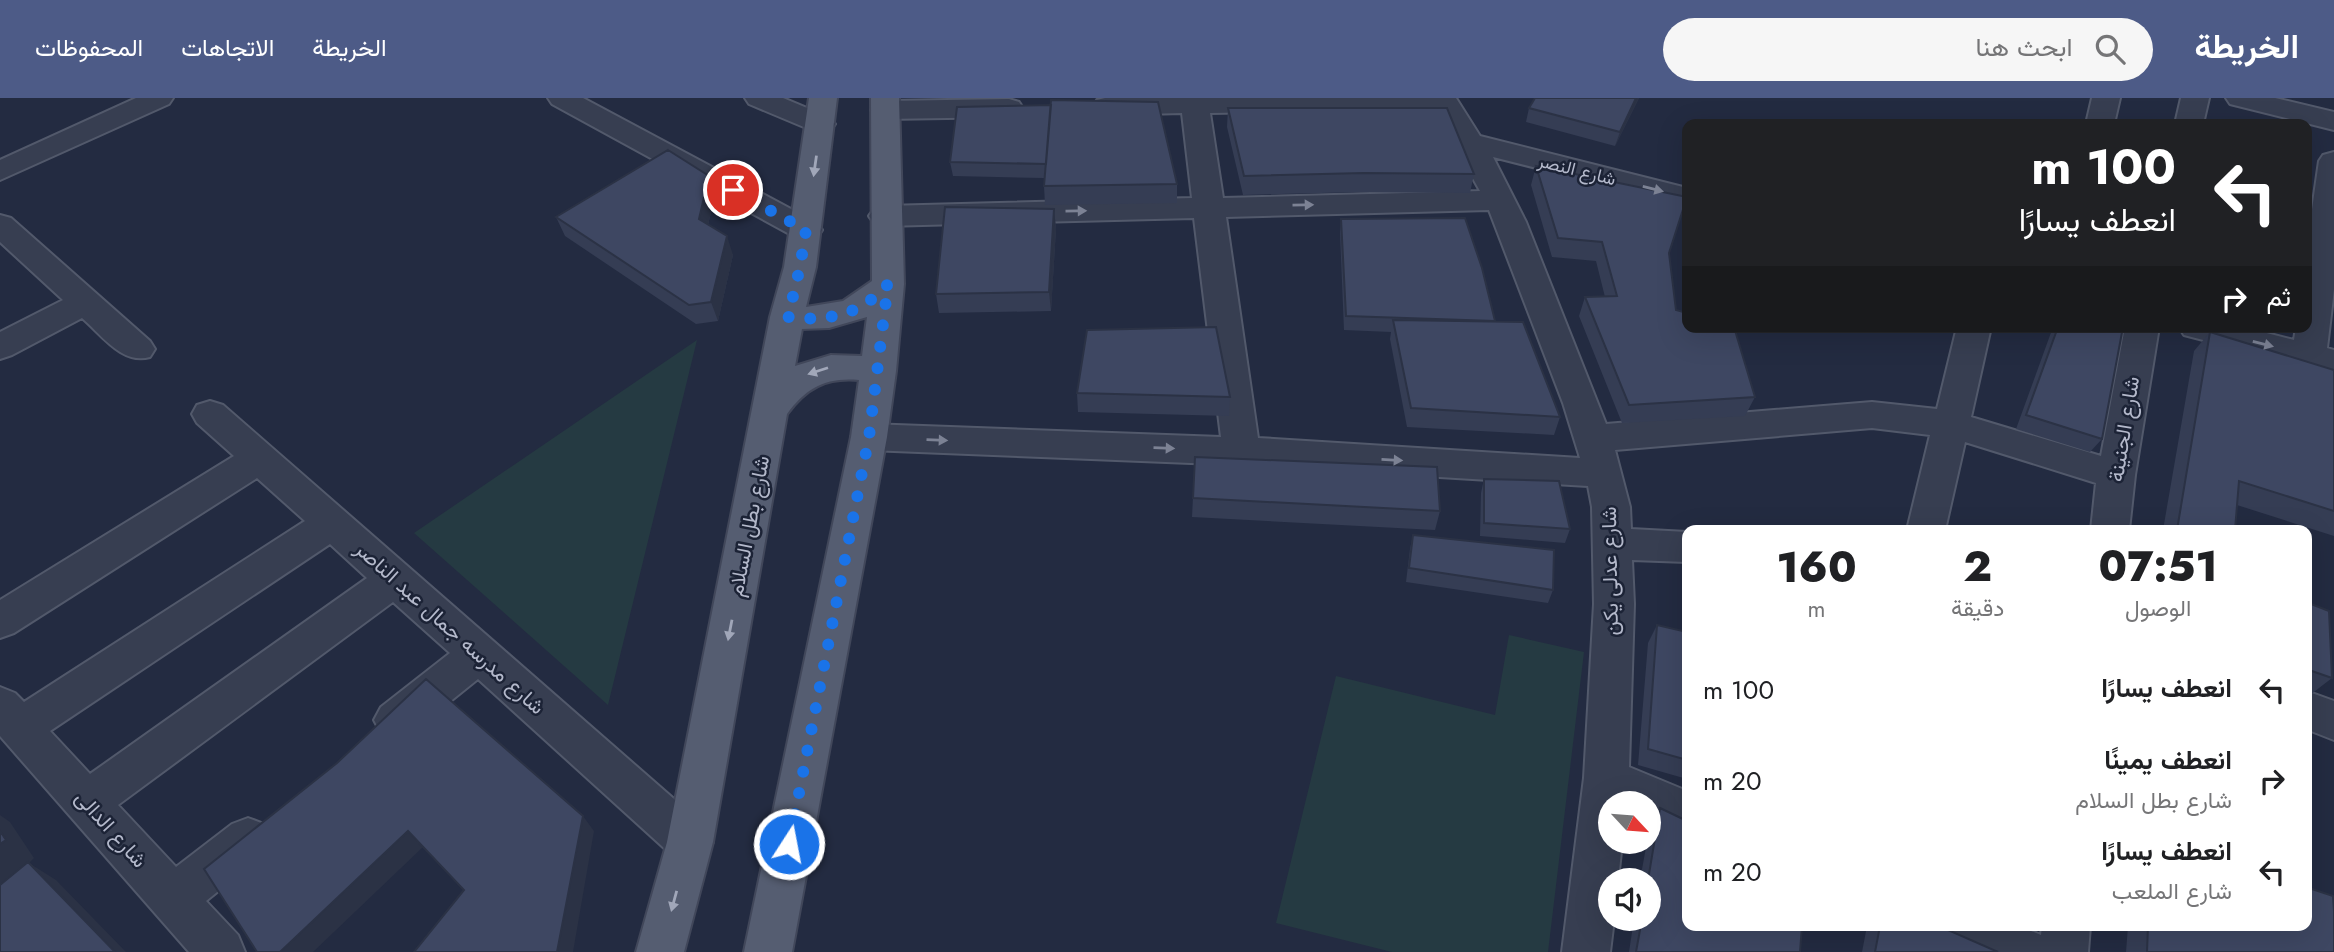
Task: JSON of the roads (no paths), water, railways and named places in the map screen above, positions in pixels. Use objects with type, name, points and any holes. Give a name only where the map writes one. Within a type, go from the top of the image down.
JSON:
[{"type":"main road","points":[[768,952],[869,437],[879,371],[888,284],[885,216],[888,102]]},
{"type":"main road","name":"شارع بطل السلام","points":[[660,952],[690,842],[788,317],[800,267],[822,111]]},
{"type":"main road","points":[[788,317],[810,320],[845,313],[875,298],[888,284]]},
{"type":"main road","points":[[771,410],[782,391],[803,376],[829,367],[855,365],[879,371]]},
{"type":"street","points":[[0,171],[156,98]]},
{"type":"street","points":[[562,98],[806,230]]},
{"type":"street","points":[[759,98],[822,111]]},
{"type":"street","points":[[2101,119],[2106,98]]},
{"type":"street","points":[[2190,119],[2195,98]]},
{"type":"street","points":[[2240,98],[2334,121]]},
{"type":"street","points":[[1087,106],[1442,99]]},
{"type":"street","name":"شارع عدلى يكن","points":[[1442,99],[1500,200],[1598,455],[1611,508],[1614,544],[1606,778],[1586,952]]},
{"type":"street","points":[[888,102],[1033,107]]},
{"type":"street","points":[[1195,104],[1241,451]]},
{"type":"street","name":"شارع النصر","points":[[1468,142],[1682,196]]},
{"type":"street","points":[[2219,333],[2321,359],[2334,161]]},
{"type":"street","points":[[885,216],[1500,200]]},
{"type":"street","points":[[0,225],[138,349]]},
{"type":"street","points":[[0,347],[85,302]]},
{"type":"street","points":[[1927,525],[1973,333]]},
{"type":"street","name":"شارع الجنينة","points":[[2111,525],[2116,475],[2141,333]]},
{"type":"street","name":"شارع مدرسه جمال عبد الناصر","points":[[210,414],[690,842]]},
{"type":"street","points":[[869,437],[1241,451],[1598,455],[1872,415],[1950,424],[2116,475]]},
{"type":"street","points":[[0,621],[260,458]]},
{"type":"street","points":[[10,717],[332,523]]},
{"type":"street","points":[[1614,544],[1682,547]]},
{"type":"street","points":[[86,802],[395,579]]},
{"type":"street","points":[[370,741],[479,654]]},
{"type":"street","points":[[2312,712],[2334,721]]},
{"type":"street","name":"شارع الدالى","points":[[10,717],[221,952]]},
{"type":"street","points":[[1606,778],[1682,810]]},
{"type":"street","points":[[173,898],[282,811]]},
{"type":"street","points":[[1974,931],[2025,952]]},
{"type":"street","points":[[2064,952],[2066,931]]}]
